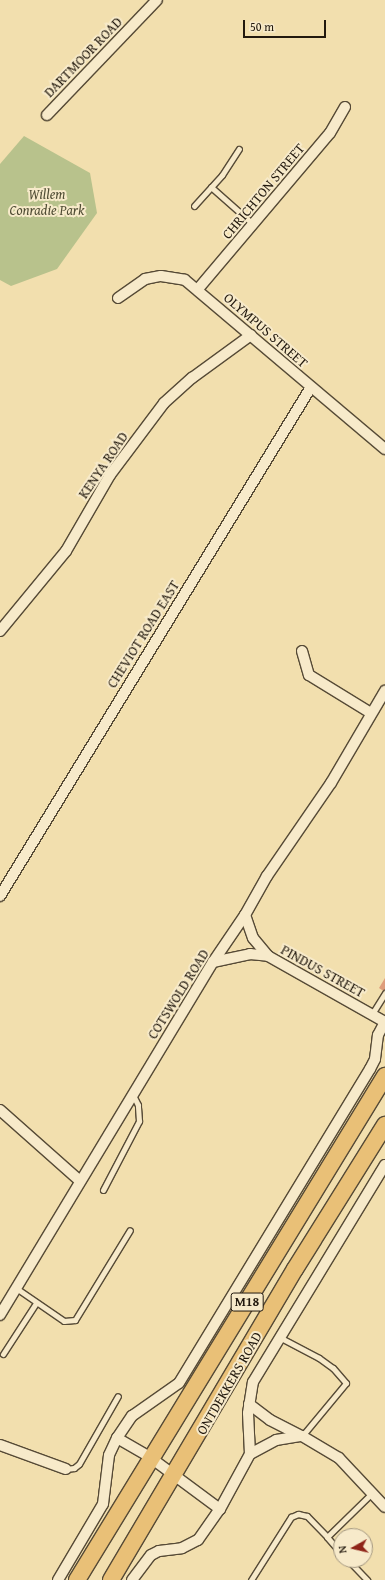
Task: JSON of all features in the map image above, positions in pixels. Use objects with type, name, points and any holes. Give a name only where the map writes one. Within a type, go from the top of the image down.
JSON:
[{"type":"main road","name":"ONTDEKKERS ROAD","points":[[77,1580],[385,1076]]},
{"type":"main road","name":"ONTDEKKERS ROAD","points":[[111,1580],[295,1269],[385,1125]]},
{"type":"street","name":"DARTMOOR ROAD","points":[[47,115],[157,0]]},
{"type":"street","name":"CHRICHTON STREET","points":[[198,290],[330,133],[345,107]]},
{"type":"street","name":"OLYMPUS STREET","points":[[118,298],[145,279],[161,276],[185,280],[385,449]]},
{"type":"street","name":"KENYA ROAD","points":[[0,631],[66,551],[110,475],[164,402],[187,382],[251,335]]},
{"type":"street","name":"CHEVIOT ROAD EAST","points":[[0,896],[311,387]]},
{"type":"street","points":[[302,650],[309,675],[371,713]]},
{"type":"street","name":"COTSWOLD ROAD","points":[[0,1315],[213,962],[245,915],[266,876],[331,783],[385,691]]},
{"type":"street","name":"PINDUS STREET","points":[[245,915],[253,938],[268,956],[385,1022]]},
{"type":"street","points":[[213,962],[250,954],[268,956]]},
{"type":"street","points":[[58,1580],[98,1516],[103,1504],[109,1455],[118,1438],[132,1416],[179,1383],[370,1069],[375,1059],[378,1035],[385,1022]]},
{"type":"street","points":[[0,1110],[80,1182]]},
{"type":"street","name":"ONTDEKKERS ROAD","points":[[132,1580],[151,1555],[158,1551],[182,1548],[198,1540],[220,1509],[250,1454],[249,1404],[253,1382],[385,1165]]},
{"type":"street","points":[[249,1404],[270,1420],[302,1436],[339,1458],[385,1507]]},
{"type":"street","points":[[250,1454],[276,1440],[302,1436]]},
{"type":"street","points":[[118,1438],[152,1458],[220,1509]]},
{"type":"street","points":[[0,1445],[66,1469]]},
{"type":"lane","points":[[194,206],[211,187],[239,149]]},
{"type":"lane","points":[[211,187],[253,224]]},
{"type":"lane","points":[[372,1014],[385,993]]},
{"type":"lane","points":[[103,1190],[139,1121],[138,1105],[133,1094]]},
{"type":"lane","points":[[16,1288],[64,1321],[75,1320],[130,1230]]},
{"type":"lane","points":[[4,1354],[36,1303]]},
{"type":"lane","points":[[281,1338],[319,1358],[333,1368],[346,1384],[302,1436]]},
{"type":"lane","points":[[66,1469],[74,1468],[79,1464],[118,1396]]},
{"type":"lane","points":[[327,1537],[372,1492]]},
{"type":"lane","points":[[251,1580],[286,1522],[294,1514],[307,1516],[333,1544]]},
{"type":"lane","points":[[356,1568],[367,1580]]},
{"type":"green space","name":"Willem Conradie Park","points":[[24,136],[90,173],[97,213],[57,269],[11,286],[0,280],[0,164]]},
{"type":"building","points":[[385,978],[385,992],[379,988]]}]
